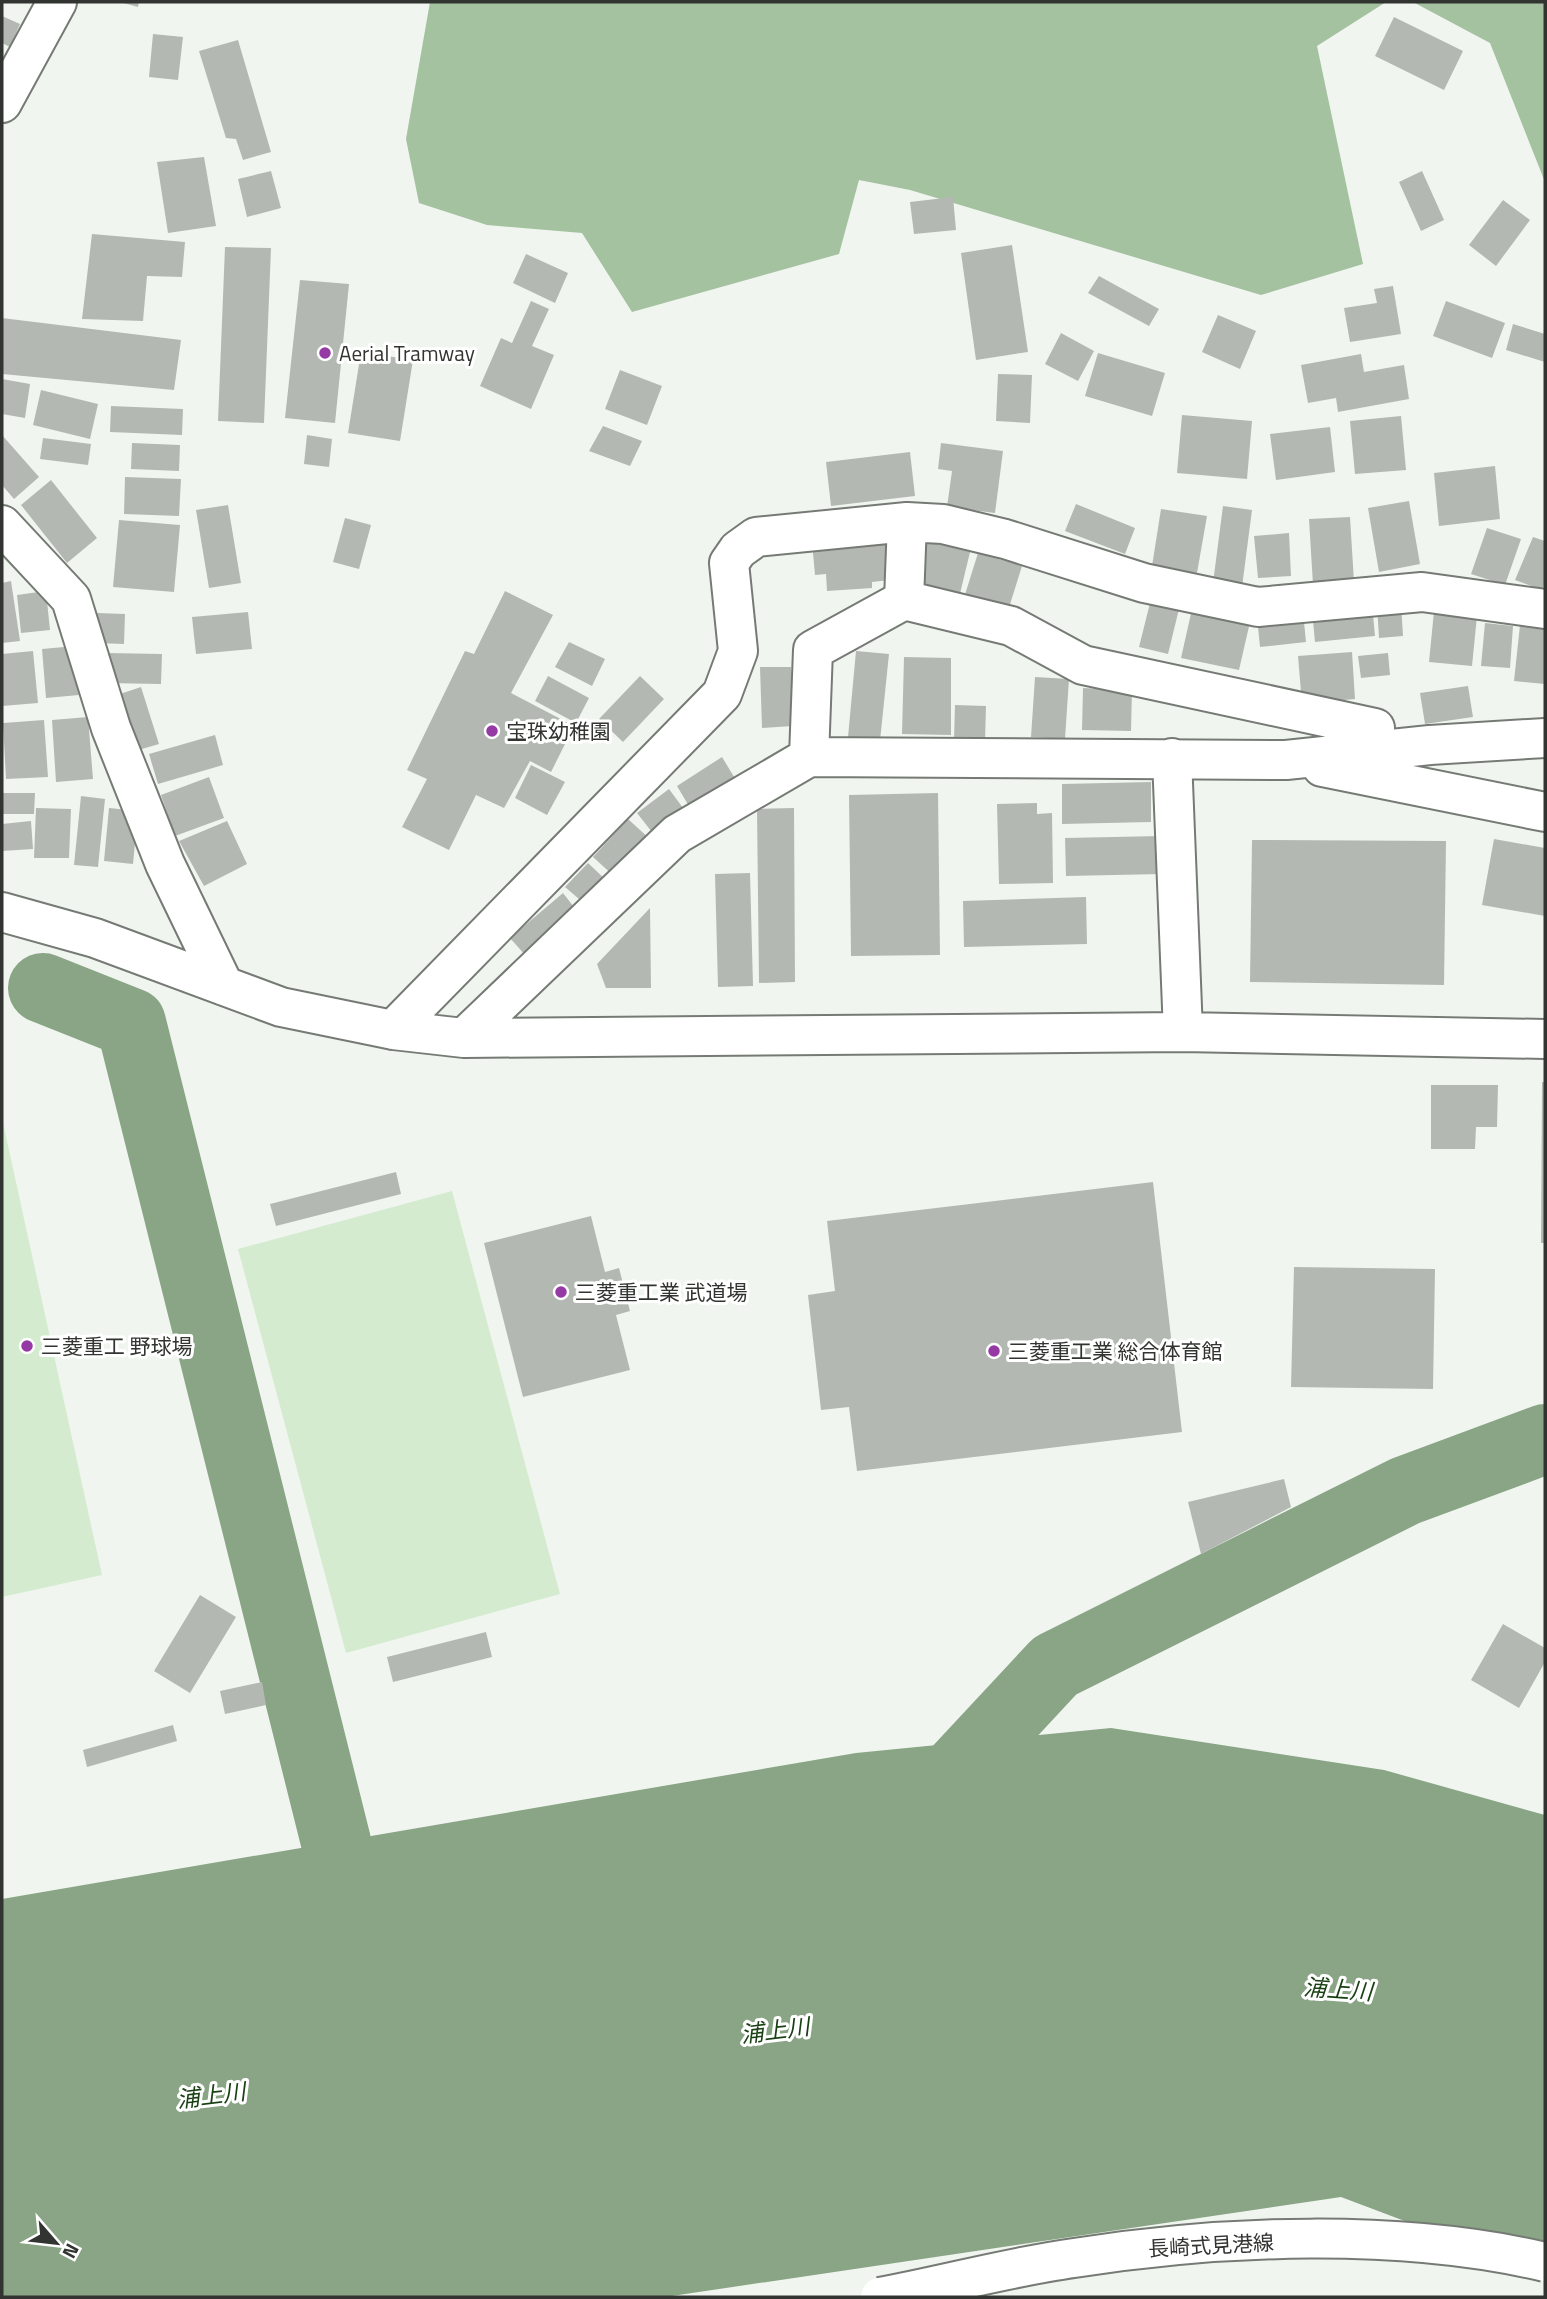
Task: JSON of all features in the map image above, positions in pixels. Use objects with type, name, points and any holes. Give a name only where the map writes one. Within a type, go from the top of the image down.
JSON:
[{"type":"street","points":[[2,103],[57,2]]},
{"type":"street","points":[[904,600],[907,522]]},
{"type":"street","points":[[393,1030],[722,694],[738,651],[729,563],[738,550],[755,537],[907,522],[943,524],[1005,539],[1143,583],[1258,607],[1422,592],[1545,609]]},
{"type":"street","points":[[2,525],[71,599],[111,728],[165,864],[224,986]]},
{"type":"street","points":[[809,757],[813,650],[904,600],[1012,626],[1083,666],[1375,728]]},
{"type":"street","points":[[464,1038],[677,834],[809,757],[1286,760],[1430,745],[1545,738]]},
{"type":"street","points":[[1172,758],[1183,1032]]},
{"type":"street","points":[[1286,760],[1545,812]]},
{"type":"street","points":[[2,912],[95,938],[281,1007],[393,1030],[464,1038],[1183,1032],[1545,1039]]},
{"type":"street","name":"長崎式見港線","points":[[880,2297],[1071,2258],[1151,2247],[1230,2241],[1406,2242],[1462,2246],[1545,2262]]},
{"type":"shaded area","points":[[430,2],[1386,2],[1317,46],[1363,264],[1261,295],[910,190],[859,180],[839,254],[632,312],[582,233],[487,225],[419,203],[406,139]]},
{"type":"shaded area","points":[[1413,2],[1545,2],[1545,182],[1490,43]]},
{"type":"shaded area","name":"三菱重工 野球場","points":[[2,1118],[102,1575],[2,1597]]},
{"type":"shaded area","points":[[452,1191],[560,1594],[346,1653],[238,1249]]},
{"type":"water","name":"浦上川","points":[[1111,1728],[1384,1770],[1545,1815],[1545,2274],[1341,2197],[665,2297],[2,2297],[2,1899],[856,1753]]},
{"type":"building","points":[[120,2],[139,2],[138,7]]},
{"type":"building","points":[[2,16],[20,24],[10,47],[2,43]]},
{"type":"building","points":[[1394,17],[1463,51],[1444,90],[1375,56]]},
{"type":"building","points":[[153,34],[183,37],[178,80],[149,77]]},
{"type":"building","points":[[238,40],[271,152],[243,160],[236,139],[226,138],[199,51]]},
{"type":"building","points":[[204,157],[216,226],[168,233],[157,162]]},
{"type":"building","points":[[271,171],[281,208],[247,217],[238,179]]},
{"type":"building","points":[[1422,171],[1444,220],[1421,231],[1399,182]]},
{"type":"building","points":[[953,197],[956,230],[914,234],[910,202]]},
{"type":"building","points":[[1503,200],[1530,220],[1496,266],[1469,245]]},
{"type":"building","points":[[92,234],[185,242],[182,277],[147,276],[143,321],[82,319]]},
{"type":"building","points":[[1012,245],[1028,352],[976,360],[961,253]]},
{"type":"building","points":[[225,247],[271,248],[264,423],[218,421]]},
{"type":"building","points":[[526,254],[568,273],[555,303],[513,283]]},
{"type":"building","points":[[1099,276],[1159,309],[1149,326],[1088,293]]},
{"type":"building","points":[[300,280],[349,284],[335,423],[285,418]]},
{"type":"building","points":[[1393,286],[1401,334],[1350,342],[1344,308],[1377,303],[1374,289]]},
{"type":"building","points":[[531,301],[549,309],[532,346],[554,355],[531,409],[480,386],[501,338],[512,343]]},
{"type":"building","points":[[1446,301],[1505,323],[1492,358],[1433,336]]},
{"type":"building","points":[[1218,315],[1256,331],[1240,369],[1202,352]]},
{"type":"building","points":[[2,318],[181,340],[174,390],[2,374]]},
{"type":"building","points":[[1513,324],[1545,334],[1545,362],[1506,350]]},
{"type":"building","points":[[1061,333],[1094,351],[1078,381],[1045,364]]},
{"type":"building","points":[[361,352],[413,360],[400,441],[348,433]]},
{"type":"building","points":[[1098,353],[1165,373],[1152,416],[1085,396]]},
{"type":"building","points":[[1361,354],[1364,372],[1404,365],[1409,399],[1338,412],[1336,398],[1308,403],[1301,365]]},
{"type":"building","points":[[620,370],[662,386],[647,425],[605,409]]},
{"type":"building","points":[[998,374],[1032,375],[1030,423],[996,421]]},
{"type":"building","points":[[2,379],[30,384],[25,418],[2,414]]},
{"type":"building","points":[[41,390],[98,404],[90,439],[33,425]]},
{"type":"building","points":[[111,406],[183,409],[182,435],[110,432]]},
{"type":"building","points":[[1182,415],[1252,421],[1247,479],[1177,473]]},
{"type":"building","points":[[1401,416],[1406,470],[1355,474],[1350,421]]},
{"type":"building","points":[[603,426],[642,441],[630,466],[589,451]]},
{"type":"building","points":[[1330,427],[1335,472],[1276,480],[1270,434]]},
{"type":"building","points":[[2,435],[39,477],[14,499],[2,485]]},
{"type":"building","points":[[307,435],[332,439],[329,467],[304,464]]},
{"type":"building","points":[[43,438],[91,444],[88,465],[40,459]]},
{"type":"building","points":[[132,443],[180,445],[179,471],[131,469]]},
{"type":"building","points":[[941,443],[1003,451],[995,513],[947,507],[952,471],[938,469]]},
{"type":"building","points":[[910,452],[915,496],[831,506],[826,462]]},
{"type":"building","points":[[1495,466],[1500,519],[1439,526],[1434,473]]},
{"type":"building","points":[[125,477],[181,479],[179,516],[124,514]]},
{"type":"building","points":[[51,480],[97,538],[67,563],[21,505]]},
{"type":"building","points":[[1409,501],[1420,564],[1379,572],[1368,508]]},
{"type":"building","points":[[1076,504],[1135,528],[1125,554],[1065,531]]},
{"type":"building","points":[[228,505],[241,583],[209,588],[196,510]]},
{"type":"building","points":[[1223,506],[1252,510],[1242,587],[1213,583]]},
{"type":"building","points":[[1161,509],[1207,516],[1197,573],[1152,566]]},
{"type":"building","points":[[1350,517],[1354,582],[1313,585],[1309,519]]},
{"type":"building","points":[[345,518],[371,525],[359,569],[333,562]]},
{"type":"building","points":[[119,520],[180,525],[174,592],[113,587]]},
{"type":"building","points":[[1487,528],[1521,539],[1505,585],[1471,574]]},
{"type":"building","points":[[1289,533],[1291,576],[1258,578],[1254,536]]},
{"type":"building","points":[[887,537],[890,580],[872,582],[872,588],[827,591],[826,574],[815,575],[812,542]]},
{"type":"building","points":[[1533,537],[1545,541],[1545,583],[1542,590],[1515,580]]},
{"type":"building","points":[[923,540],[970,552],[958,602],[910,591]]},
{"type":"building","points":[[978,553],[1022,566],[1007,614],[963,601]]},
{"type":"building","points":[[11,581],[20,641],[2,643],[2,583]]},
{"type":"building","points":[[46,591],[50,630],[21,633],[17,595]]},
{"type":"building","points":[[505,591],[553,615],[511,693],[574,726],[551,772],[530,761],[504,808],[476,795],[449,850],[402,827],[427,779],[407,770],[465,651],[474,654]]},
{"type":"building","points":[[1435,601],[1478,606],[1472,666],[1429,662]]},
{"type":"building","points":[[1150,603],[1179,609],[1168,654],[1139,647]]},
{"type":"building","points":[[1401,603],[1403,636],[1379,638],[1377,605]]},
{"type":"building","points":[[1372,604],[1375,636],[1315,642],[1312,610]]},
{"type":"building","points":[[1192,609],[1250,622],[1239,670],[1181,658]]},
{"type":"building","points":[[248,612],[252,649],[196,654],[192,617]]},
{"type":"building","points":[[1303,612],[1306,642],[1260,647],[1257,617]]},
{"type":"building","points":[[97,613],[125,614],[124,644],[96,643]]},
{"type":"building","points":[[1485,623],[1513,626],[1510,668],[1481,666]]},
{"type":"building","points":[[1520,625],[1545,627],[1545,684],[1514,681]]},
{"type":"building","points":[[569,642],[605,659],[592,686],[555,667]]},
{"type":"building","points":[[75,646],[79,695],[46,698],[42,649]]},
{"type":"building","points":[[33,651],[38,703],[2,706],[2,654]]},
{"type":"building","points":[[856,651],[889,654],[880,741],[848,737]]},
{"type":"building","points":[[1352,652],[1355,699],[1302,704],[1298,656]]},
{"type":"building","points":[[107,653],[162,654],[161,684],[106,683]]},
{"type":"building","points":[[1388,653],[1390,675],[1361,678],[1358,656]]},
{"type":"building","points":[[904,657],[951,658],[951,735],[902,734]]},
{"type":"building","points":[[760,667],[791,667],[793,726],[762,728]]},
{"type":"building","points":[[548,676],[589,698],[576,723],[535,701]]},
{"type":"building","points":[[640,676],[664,699],[623,742],[599,719]]},
{"type":"building","points":[[1035,677],[1069,679],[1065,739],[1031,737]]},
{"type":"building","points":[[1468,686],[1473,717],[1425,724],[1420,693]]},
{"type":"building","points":[[141,687],[159,744],[135,751],[117,695]]},
{"type":"building","points":[[1083,688],[1132,690],[1131,731],[1082,730]]},
{"type":"building","points":[[955,705],[986,706],[985,742],[954,740]]},
{"type":"building","points":[[88,717],[93,779],[56,782],[52,720]]},
{"type":"building","points":[[44,720],[48,777],[6,779],[3,723]]},
{"type":"building","points":[[215,735],[223,765],[158,784],[149,754]]},
{"type":"building","points":[[722,757],[739,785],[693,813],[677,786]]},
{"type":"building","points":[[531,765],[565,782],[547,815],[515,798]]},
{"type":"building","points":[[209,777],[224,818],[175,836],[161,795]]},
{"type":"building","points":[[1151,782],[1151,822],[1062,824],[1062,784]]},
{"type":"building","points":[[669,789],[686,812],[655,836],[637,813]]},
{"type":"building","points":[[2,793],[35,793],[34,814],[2,814]]},
{"type":"building","points":[[938,793],[940,955],[851,956],[849,795]]},
{"type":"building","points":[[81,796],[105,799],[98,867],[74,865]]},
{"type":"building","points":[[1037,803],[1037,814],[1052,813],[1053,883],[999,884],[997,804]]},
{"type":"building","points":[[36,808],[71,809],[69,858],[34,858]]},
{"type":"building","points":[[109,808],[138,811],[133,864],[104,861]]},
{"type":"building","points":[[794,808],[795,982],[759,983],[757,809]]},
{"type":"building","points":[[628,819],[651,840],[616,878],[593,857]]},
{"type":"building","points":[[31,821],[33,849],[2,851],[2,824]]},
{"type":"building","points":[[227,821],[247,864],[204,886],[179,841]]},
{"type":"building","points":[[1161,836],[1162,874],[1066,876],[1065,838]]},
{"type":"building","points":[[1494,839],[1545,848],[1545,916],[1482,905]]},
{"type":"building","points":[[1252,840],[1446,841],[1444,985],[1250,982]]},
{"type":"building","points":[[588,863],[608,882],[586,905],[565,887]]},
{"type":"building","points":[[750,873],[753,986],[718,987],[715,874]]},
{"type":"building","points":[[563,893],[577,911],[526,956],[510,938]]},
{"type":"building","points":[[1086,897],[1087,944],[964,947],[963,901]]},
{"type":"building","points":[[650,908],[651,988],[606,988],[597,964]]},
{"type":"building","points":[[1542,1082],[1545,1082],[1545,1243],[1541,1243]]},
{"type":"building","points":[[1431,1085],[1498,1085],[1497,1127],[1476,1127],[1475,1149],[1431,1149]]},
{"type":"building","points":[[396,1172],[401,1194],[276,1226],[270,1204]]},
{"type":"building","name":"三菱重工業 総合体育館","points":[[1153,1182],[1182,1432],[857,1471],[849,1407],[821,1410],[808,1295],[835,1291],[827,1221]]},
{"type":"building","name":"三菱重工業 武道場","points":[[591,1216],[605,1272],[619,1268],[630,1311],[616,1315],[630,1370],[523,1397],[484,1243]]},
{"type":"building","points":[[1294,1267],[1435,1269],[1433,1389],[1291,1387]]},
{"type":"building","points":[[1284,1479],[1291,1507],[1201,1554],[1188,1502]]},
{"type":"building","points":[[200,1595],[236,1617],[190,1693],[154,1671]]},
{"type":"building","points":[[1503,1624],[1545,1648],[1545,1662],[1519,1708],[1471,1680]]},
{"type":"building","points":[[486,1632],[492,1657],[393,1682],[387,1657]]},
{"type":"building","points":[[262,1682],[266,1705],[225,1714],[220,1691]]},
{"type":"building","points":[[173,1725],[177,1741],[87,1767],[83,1750]]},
{"type":"waterway","points":[[43,988],[131,1023],[336,1842]]},
{"type":"waterway","points":[[920,1811],[1055,1666],[1405,1491],[1545,1439]]},
{"type":"place","name":"Aerial Tramway","points":[[325,353]]},
{"type":"place","name":"宝珠幼稚園","points":[[492,731]]},
{"type":"place","name":"三菱重工業 武道場","points":[[561,1292]]},
{"type":"place","name":"三菱重工 野球場","points":[[27,1346]]},
{"type":"place","name":"三菱重工業 総合体育館","points":[[994,1351]]}]
